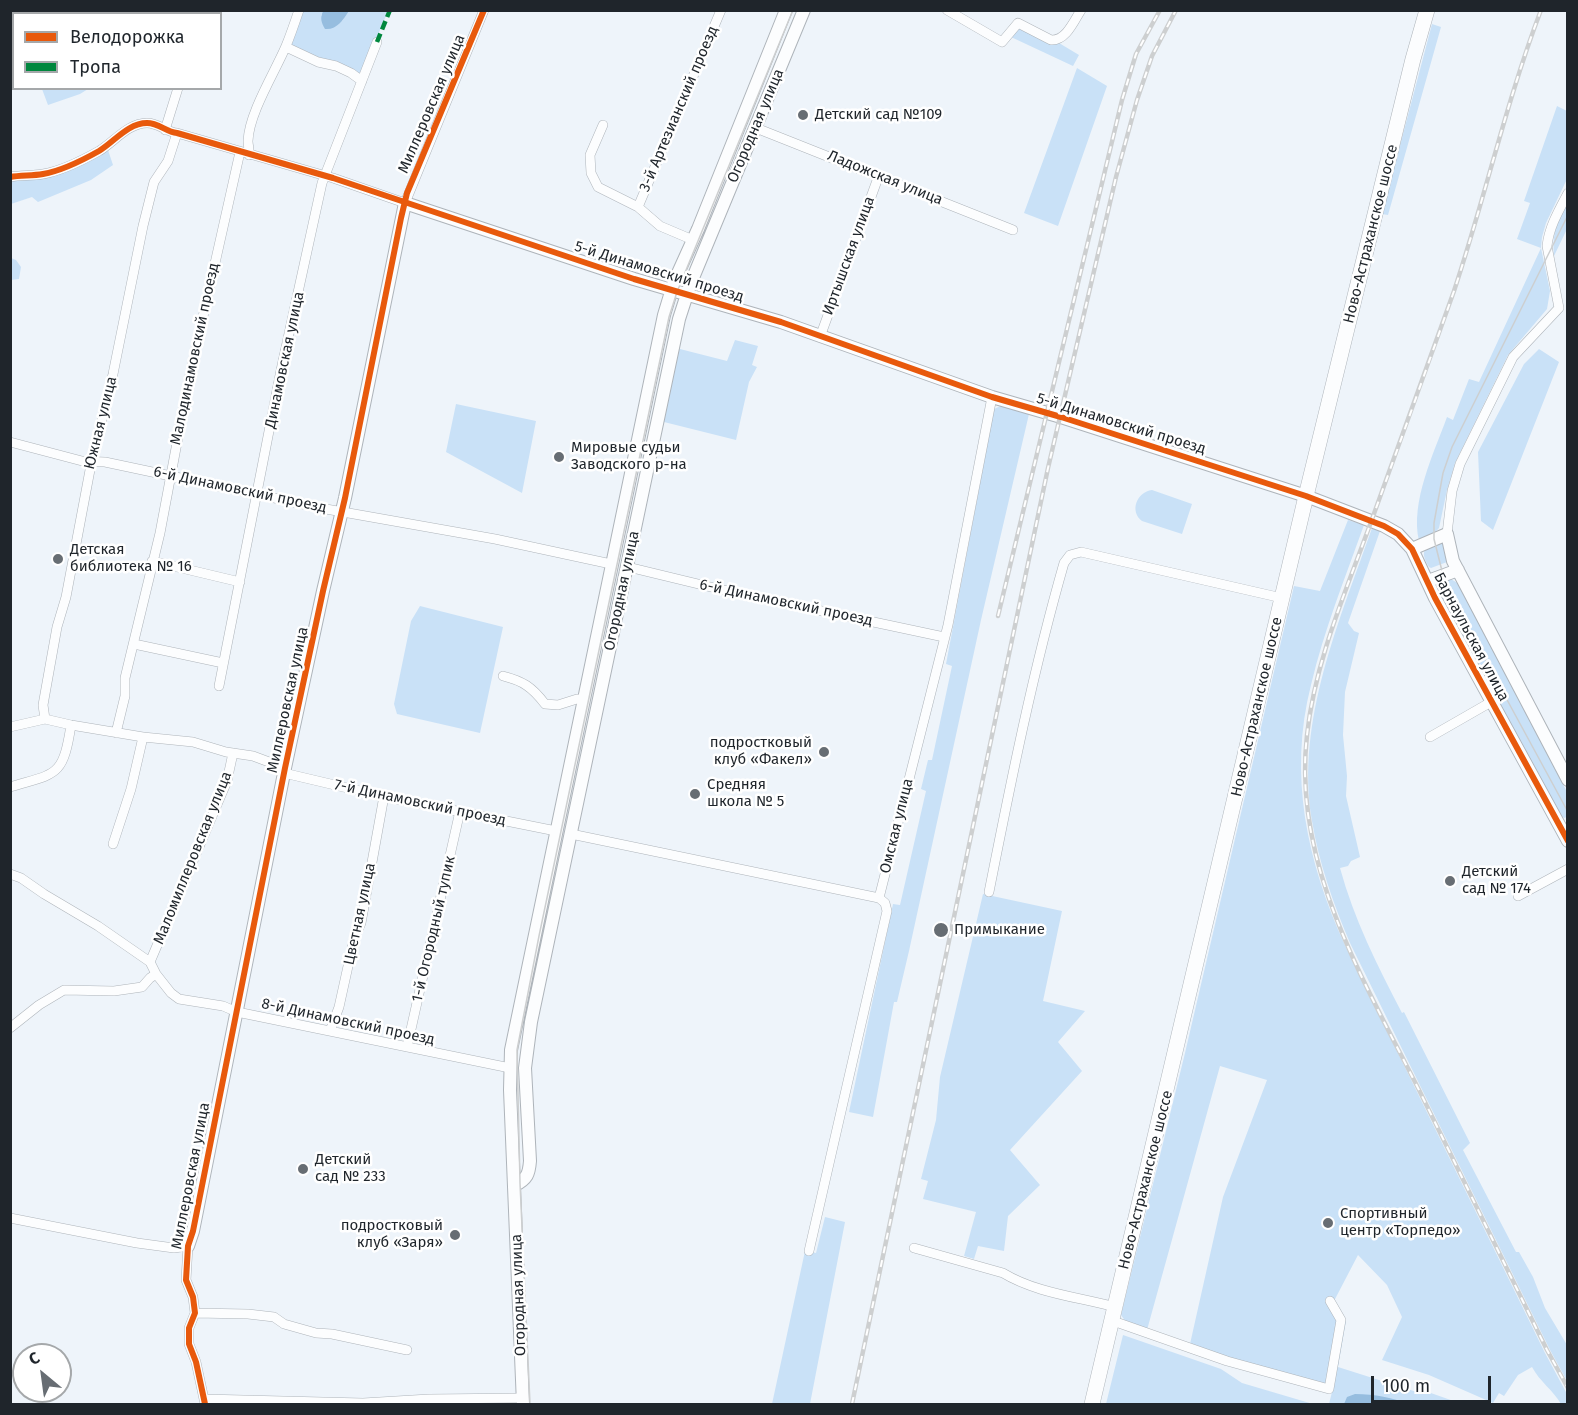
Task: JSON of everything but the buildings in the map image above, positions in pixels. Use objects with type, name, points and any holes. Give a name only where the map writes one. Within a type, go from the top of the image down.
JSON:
[{"type":"main road","name":"Ново-Астраханское шоссе","points":[[1092,1404],[1306,496],[1427,10]]},
{"type":"street","points":[[249,155],[248,143],[253,121],[267,82],[286,47],[299,10]]},
{"type":"street","name":"Миллеровская улица","points":[[205,1402],[196,1362],[189,1344],[189,1328],[195,1313],[193,1297],[186,1280],[188,1246],[194,1231],[285,771],[340,512],[345,498],[405,202],[484,10]]},
{"type":"street","name":"3-й Артезианский проезд","points":[[638,207],[721,10]]},
{"type":"street","name":"Огородная улица","points":[[523,1401],[511,1050],[582,700],[664,315],[672,290],[786,10]]},
{"type":"street","name":"Огородная улица","points":[[515,1185],[524,1181],[529,1174],[525,1068],[527,1052],[675,338],[687,294],[804,10]]},
{"type":"street","points":[[947,10],[1002,42],[1018,23],[1051,40],[1058,41],[1081,10]]},
{"type":"street","name":"Динамовская улица","points":[[219,686],[306,253],[325,177],[377,42]]},
{"type":"street","points":[[286,47],[318,62],[336,66],[362,81]]},
{"type":"street","points":[[165,130],[177,90]]},
{"type":"street","name":"5-й Динамовский проезд","points":[[10,177],[44,174],[72,164],[99,151],[133,127],[145,123],[156,124],[165,130],[325,177],[672,290],[781,322],[992,397],[1306,496]]},
{"type":"street","points":[[603,125],[590,155],[591,173],[598,187],[638,207],[660,226],[693,240]]},
{"type":"street","name":"Ладожская улица","points":[[756,128],[1013,230]]},
{"type":"street","name":"Южная улица","points":[[45,719],[43,705],[50,662],[66,597],[142,226],[154,182],[168,161],[177,133]]},
{"type":"street","name":"Малодинамовский проезд","points":[[116,733],[125,696],[125,678],[160,533],[227,204],[240,152]]},
{"type":"street","name":"Иртышская улица","points":[[820,337],[879,175]]},
{"type":"street","name":"Барнаульская улица","points":[[1568,192],[1551,226],[1547,246],[1563,310],[1513,357],[1460,464],[1452,491],[1447,534],[1453,561],[1568,780]]},
{"type":"street","name":"Омская улица","points":[[809,1251],[887,911],[885,903],[879,898],[944,637],[970,518],[992,397]]},
{"type":"street","name":"6-й Динамовский проезд","points":[[10,442],[92,462],[105,462],[340,512],[495,539],[611,564]]},
{"type":"street","name":"Барнаульская улица","points":[[1306,496],[1384,526],[1398,534],[1412,549],[1435,598],[1568,841]]},
{"type":"street","points":[[1412,549],[1447,534]]},
{"type":"street","points":[[989,892],[1021,731],[1044,631],[1064,563],[1070,555],[1081,552],[1282,598]]},
{"type":"street","points":[[152,561],[240,582]]},
{"type":"street","name":"6-й Динамовский проезд","points":[[628,567],[723,590],[944,637]]},
{"type":"street","points":[[1428,581],[1458,570]]},
{"type":"street","points":[[134,644],[223,663]]},
{"type":"street","points":[[503,676],[522,681],[538,694],[545,704],[558,705],[577,699],[582,700]]},
{"type":"street","points":[[1430,737],[1491,702]]},
{"type":"street","name":"7-й Динамовский проезд","points":[[10,727],[45,719],[116,733],[193,742],[253,756],[285,771],[384,796],[556,831]]},
{"type":"street","points":[[10,787],[45,778],[55,772],[61,764],[71,725]]},
{"type":"street","points":[[113,844],[131,789],[142,737]]},
{"type":"street","name":"Маломиллеровская улица","points":[[150,962],[227,782],[233,753]]},
{"type":"street","name":"Цветная улица","points":[[330,1031],[339,1007],[354,939],[361,923],[384,796]]},
{"type":"street","name":"1-й Огородный тупик","points":[[407,1047],[460,811]]},
{"type":"street","points":[[571,834],[879,898]]},
{"type":"street","points":[[1518,896],[1568,869]]},
{"type":"street","name":"8-й Динамовский проезд","points":[[10,874],[21,878],[98,926],[150,962],[156,974],[171,993],[179,999],[223,1006],[237,1012],[510,1068]]},
{"type":"street","points":[[10,1028],[39,1005],[64,990],[114,991],[142,987],[156,974]]},
{"type":"street","points":[[10,1218],[137,1243],[174,1248],[188,1246]]},
{"type":"street","points":[[914,1248],[1003,1272],[1011,1278],[1114,1314],[1227,1361],[1329,1389],[1341,1320],[1330,1301]]},
{"type":"street","points":[[195,1313],[274,1317],[284,1324],[316,1333],[332,1334],[407,1350]]},
{"type":"street","points":[[205,1402],[363,1403],[429,1399],[523,1401]]},
{"type":"shaded area","points":[[323,10],[349,11],[336,26],[325,29],[321,20]]},
{"type":"shaded area","points":[[301,11],[323,11],[321,16],[342,21],[349,11],[388,11],[361,75],[293,47],[291,44]]},
{"type":"shaded area","points":[[11,14],[12,82],[10,82]]},
{"type":"shaded area","points":[[1432,24],[1441,27],[1388,215],[1382,214]]},
{"type":"shaded area","points":[[1017,27],[1059,43],[1079,55],[1073,66],[1011,37]]},
{"type":"shaded area","points":[[1077,68],[1107,86],[1058,226],[1024,213]]},
{"type":"shaded area","points":[[43,90],[86,90],[80,94],[48,105]]},
{"type":"shaded area","points":[[1557,106],[1567,111],[1567,179],[1546,223],[1541,248],[1517,239],[1530,203],[1524,201]]},
{"type":"shaded area","points":[[108,150],[113,165],[91,180],[38,202],[32,197],[11,204],[11,181]]},
{"type":"shaded area","points":[[1567,202],[1567,229],[1554,256],[1556,228]]},
{"type":"shaded area","points":[[1541,248],[1550,291],[1547,309],[1508,355],[1455,463],[1439,528],[1431,537],[1419,541],[1417,526],[1420,494],[1447,417],[1453,420],[1469,379],[1479,382]]},
{"type":"shaded area","points":[[11,258],[16,260],[21,267],[19,279],[11,280]]},
{"type":"shaded area","points":[[735,340],[758,346],[752,365],[757,367],[749,382],[736,440],[660,421],[676,348],[727,361]]},
{"type":"shaded area","points":[[1539,349],[1559,362],[1493,530],[1481,521],[1478,452],[1524,364]]},
{"type":"shaded area","points":[[456,404],[536,421],[522,493],[446,452]]},
{"type":"shaded area","points":[[1003,405],[1029,414],[981,620],[909,951],[897,1002],[894,1002],[873,1117],[849,1112],[893,904],[900,905],[926,791],[921,789],[928,760],[932,760],[952,666],[946,664],[994,409]]},
{"type":"shaded area","points":[[1152,490],[1192,504],[1182,534],[1142,521],[1138,517],[1136,502],[1142,494]]},
{"type":"shaded area","points":[[1348,520],[1364,525],[1322,644],[1304,719],[1301,752],[1302,785],[1311,850],[1320,882],[1345,945],[1567,1394],[1567,1404],[1561,1404],[1532,1367],[1518,1375],[1504,1396],[1499,1393],[1493,1403],[1429,1375],[1382,1360],[1402,1317],[1387,1285],[1358,1255],[1334,1301],[1346,1321],[1338,1367],[1462,1404],[1329,1404],[1333,1388],[1190,1344],[1223,1197],[1267,1080],[1220,1066],[1147,1330],[1126,1322],[1121,1315],[1294,586],[1320,591]]},
{"type":"shaded area","points":[[1372,528],[1380,531],[1348,623],[1354,631],[1359,633],[1345,692],[1343,735],[1347,776],[1346,796],[1360,857],[1351,861],[1348,866],[1340,868],[1359,924],[1375,959],[1470,1143],[1463,1150],[1516,1252],[1519,1252],[1533,1277],[1545,1308],[1567,1345],[1567,1381],[1350,943],[1318,852],[1308,783],[1315,709],[1334,635]]},
{"type":"shaded area","points":[[1443,540],[1447,562],[1431,568],[1424,552],[1428,547]]},
{"type":"shaded area","points":[[1451,579],[1459,584],[1567,792],[1567,817],[1559,815],[1440,593],[1439,585],[1442,581]]},
{"type":"shaded area","points":[[420,606],[503,627],[480,733],[397,714],[394,704],[411,621]]},
{"type":"shaded area","points":[[983,894],[1062,911],[1043,1001],[1085,1011],[1058,1042],[1082,1071],[1010,1150],[1040,1185],[1008,1216],[1004,1251],[978,1246],[974,1259],[964,1256],[976,1212],[923,1199],[928,1181],[921,1179],[936,1120],[940,1077]]},
{"type":"shaded area","points":[[825,1217],[845,1222],[810,1404],[772,1404],[805,1251],[816,1253]]},
{"type":"shaded area","points":[[1123,1335],[1221,1369],[1242,1383],[1313,1404],[1106,1404]]},
{"type":"shaded area","points":[[1355,1394],[1383,1397],[1411,1404],[1344,1404],[1347,1397]]},
{"type":"tram line","points":[[530,1404],[520,1183],[517,1050],[669,317],[677,292],[793,10]]},
{"type":"tram line","points":[[1568,215],[1452,447],[1443,473],[1434,523],[1434,539],[1449,593],[1568,812]]},
{"type":"railway","points":[[998,616],[1122,100],[1136,54],[1160,10]]},
{"type":"railway","points":[[852,1404],[1048,468],[1116,177],[1137,100],[1152,56],[1176,10]]},
{"type":"railway","points":[[1541,10],[1517,80],[1454,291],[1324,653],[1311,707],[1305,783],[1311,830],[1322,876],[1337,921],[1356,965],[1568,1388]]},
{"type":"marked path","points":[[377,42],[390,10]]},
{"type":"cycle path","points":[[205,1404],[196,1362],[189,1344],[189,1328],[195,1313],[193,1297],[186,1280],[188,1246],[193,1231],[285,768],[345,498],[401,218],[407,193],[484,10]]},
{"type":"cycle path","points":[[10,177],[50,173],[64,168],[99,151],[134,126],[151,123],[173,132],[333,178],[634,279],[781,322],[992,397],[1306,496],[1384,526],[1398,534],[1412,549],[1435,598],[1568,841]]},
{"type":"place","name":"Детский сад №109","points":[[803,115]]},
{"type":"place","name":"Мировые судьи Заводского р-на","points":[[559,457]]},
{"type":"place","name":"Детская библиотека № 16","points":[[58,559]]},
{"type":"place","name":"подростковый клуб «Факел»","points":[[824,752]]},
{"type":"place","name":"Средняя школа № 5","points":[[695,794]]},
{"type":"place","name":"Детский сад № 174","points":[[1450,881]]},
{"type":"place","name":"Примыкание","points":[[941,930]]},
{"type":"place","name":"Детский сад № 233","points":[[303,1169]]},
{"type":"place","name":"Спортивный центр «Торпедо»","points":[[1328,1223]]},
{"type":"place","name":"подростковый клуб «Заря»","points":[[455,1235]]}]
